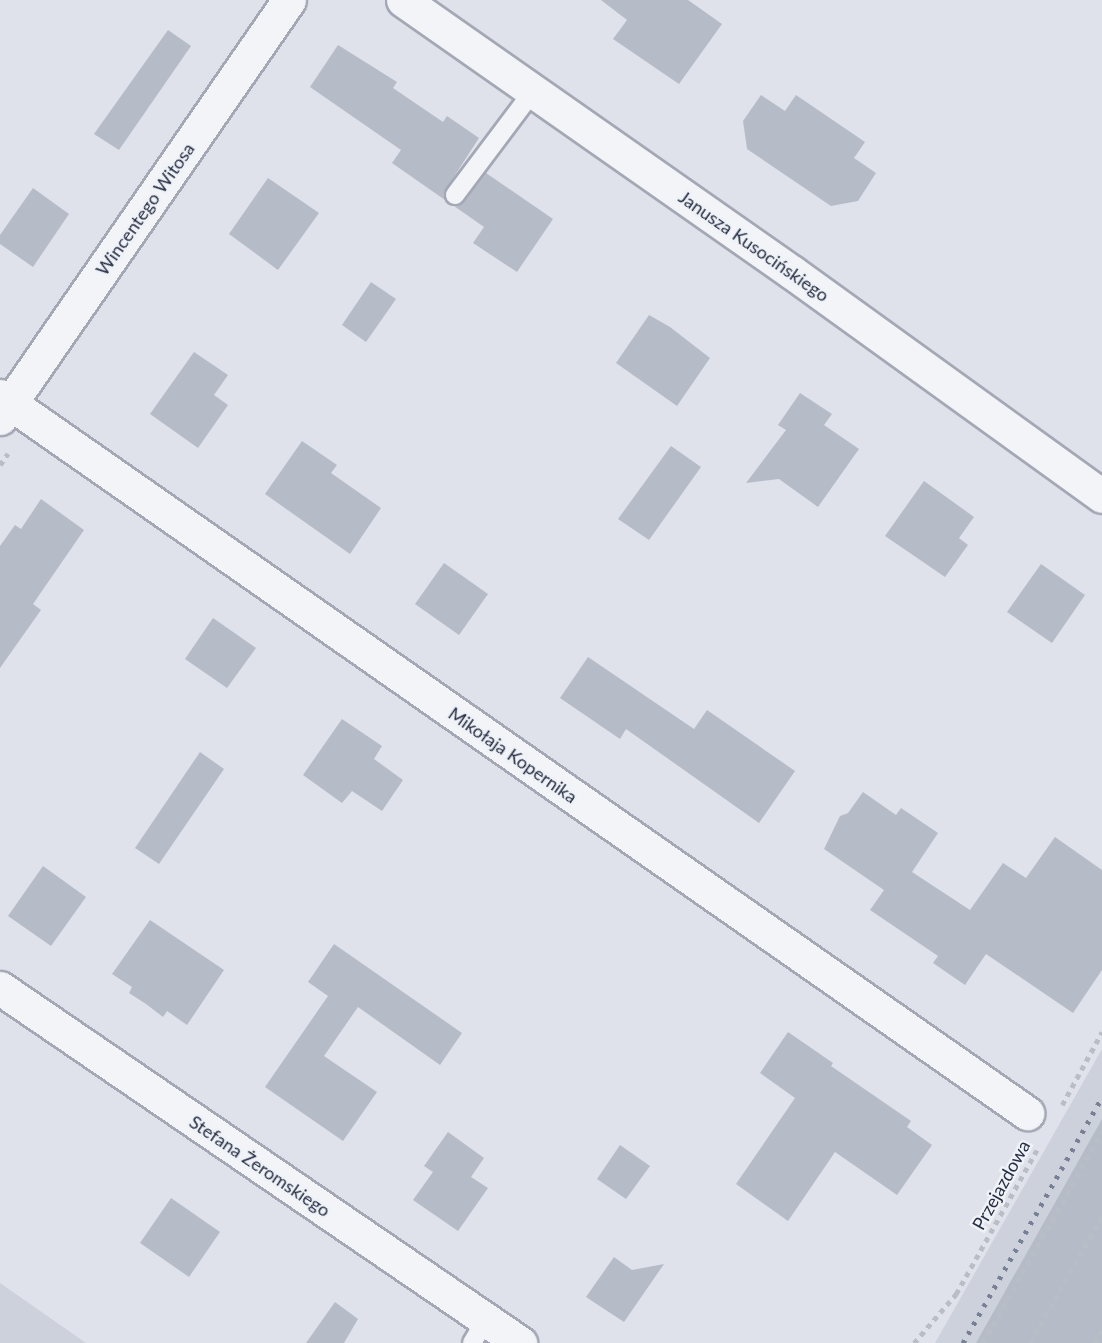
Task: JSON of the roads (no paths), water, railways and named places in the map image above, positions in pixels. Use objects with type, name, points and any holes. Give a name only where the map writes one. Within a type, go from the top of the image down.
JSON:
[{"type":"street","name":"Wincentego Witosa","points":[[4,406],[289,0]]},
{"type":"street","name":"Janusza Kusocińskiego","points":[[403,0],[804,281],[1102,496]]},
{"type":"street","name":"Mikołaja Kopernika","points":[[4,406],[1041,1124]]},
{"type":"street","name":"Stefana Żeromskiego","points":[[0,988],[479,1332],[520,1343]]},
{"type":"lane","points":[[455,195],[533,91]]},
{"type":"railway","points":[[963,1343],[1102,1097]]}]
